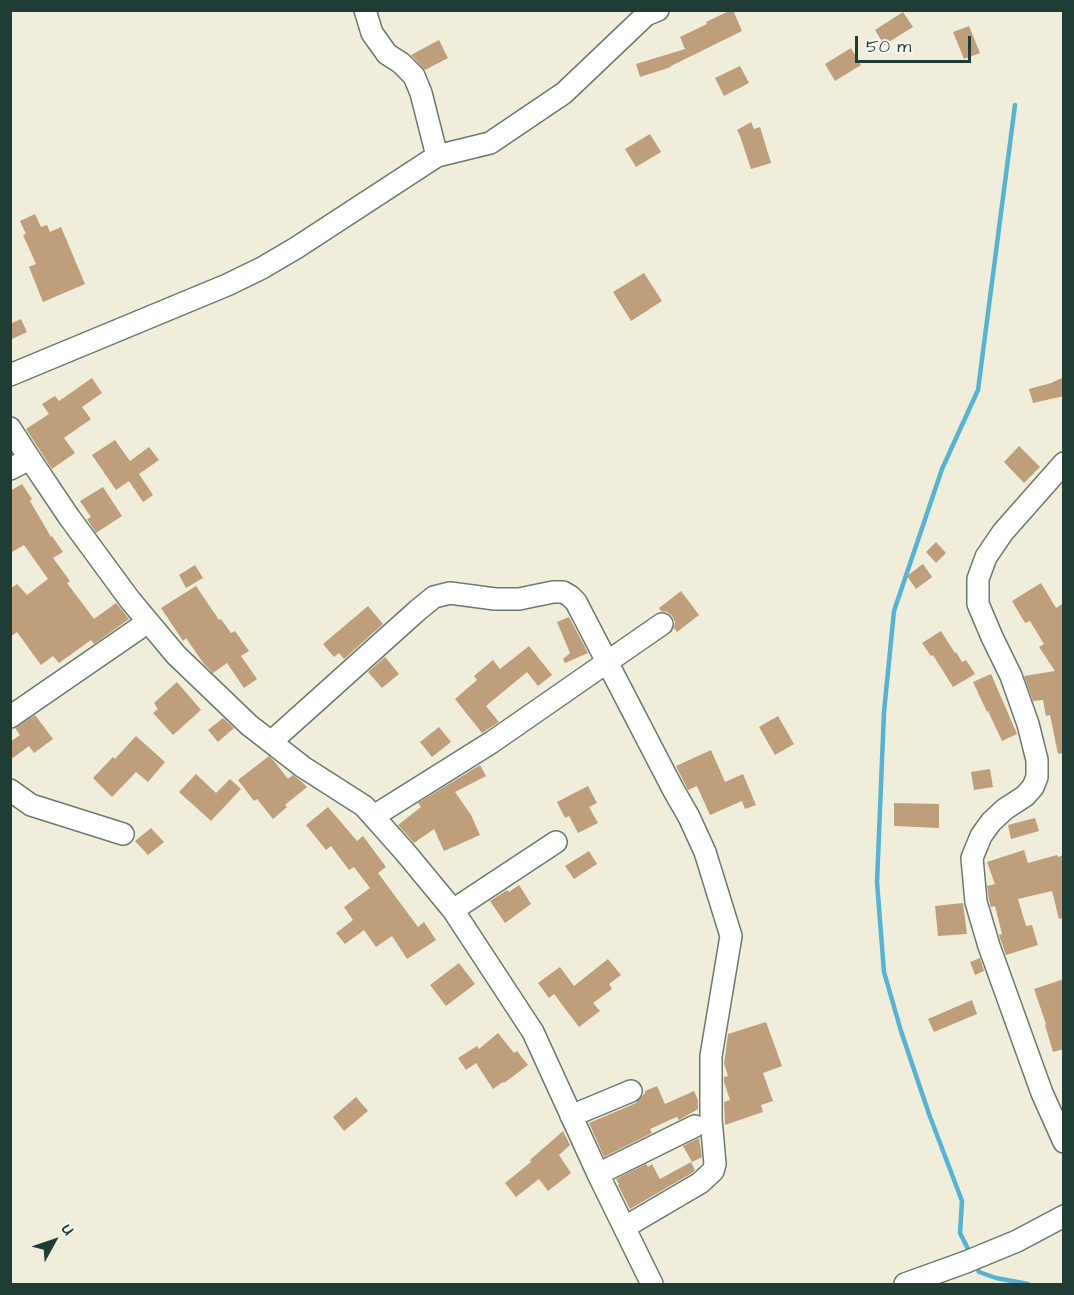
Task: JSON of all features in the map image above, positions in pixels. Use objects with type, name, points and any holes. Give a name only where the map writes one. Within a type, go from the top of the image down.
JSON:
[{"type":"street","points":[[365,10],[372,33],[387,54],[401,63],[414,76],[422,93],[437,156]]},
{"type":"street","points":[[10,375],[227,285],[296,248],[437,156],[490,143],[564,93],[651,12]]},
{"type":"street","points":[[10,428],[69,517],[148,622],[176,655],[249,725],[303,767],[364,806],[453,910],[533,1032],[598,1174],[652,1284]]},
{"type":"street","points":[[10,469],[30,459]]},
{"type":"street","points":[[1064,463],[1004,532],[986,557],[978,579],[978,604],[1011,676],[1028,724],[1037,760],[1037,777],[1033,787],[1025,796],[1005,809],[991,822],[981,836],[972,858],[976,902],[995,966],[1042,1093],[1064,1142]]},
{"type":"street","points":[[271,742],[434,597],[442,594],[460,594],[513,599],[563,592],[576,602],[689,817],[705,852],[731,936],[711,1056],[711,1119],[715,1164],[713,1171],[700,1183],[625,1227]]},
{"type":"street","points":[[10,717],[148,622]]},
{"type":"street","points":[[374,816],[482,748],[662,624]]},
{"type":"street","points":[[10,790],[31,805],[123,834]]},
{"type":"street","points":[[453,910],[556,842]]},
{"type":"street","points":[[572,1116],[631,1091]]},
{"type":"street","points":[[598,1174],[695,1126]]},
{"type":"street","points":[[905,1284],[1017,1241],[1064,1216]]},
{"type":"building","points":[[731,10],[742,31],[671,67],[640,77],[636,64],[685,49],[680,37]]},
{"type":"building","points":[[903,12],[913,27],[884,45],[875,30]]},
{"type":"building","points":[[969,26],[980,53],[964,59],[953,32]]},
{"type":"building","points":[[439,40],[448,58],[425,70],[411,55]]},
{"type":"building","points":[[851,48],[861,65],[835,81],[825,64]]},
{"type":"building","points":[[740,66],[749,83],[724,96],[715,78]]},
{"type":"building","points":[[751,122],[754,129],[760,127],[771,163],[751,169],[737,130]]},
{"type":"building","points":[[650,134],[661,152],[636,167],[625,149]]},
{"type":"building","points":[[35,214],[41,227],[47,225],[50,232],[61,227],[85,284],[43,302],[29,267],[36,264],[23,235],[26,234],[20,221]]},
{"type":"building","points":[[644,273],[662,301],[631,321],[613,292]]},
{"type":"building","points":[[21,319],[27,332],[10,340],[10,324]]},
{"type":"building","points":[[1064,377],[1064,396],[1033,403],[1029,389]]},
{"type":"building","points":[[92,378],[102,393],[82,407],[91,419],[64,438],[75,453],[52,469],[26,429],[49,414],[42,404],[55,396],[59,401]]},
{"type":"building","points":[[115,440],[130,461],[149,447],[159,460],[139,474],[153,495],[143,502],[129,481],[116,490],[92,455]]},
{"type":"building","points":[[1019,446],[1040,467],[1024,483],[1004,462]]},
{"type":"building","points":[[22,484],[51,537],[63,552],[53,558],[70,581],[67,583],[94,619],[116,603],[129,619],[94,644],[91,640],[59,663],[53,656],[41,665],[17,632],[10,637],[10,589],[17,584],[27,595],[48,579],[24,545],[10,553],[10,491]]},
{"type":"building","points":[[103,487],[122,516],[96,533],[87,519],[91,517],[80,501]]},
{"type":"building","points":[[936,542],[946,553],[936,563],[926,552]]},
{"type":"building","points":[[923,564],[932,577],[916,589],[907,576]]},
{"type":"building","points":[[195,565],[203,578],[186,588],[179,575]]},
{"type":"building","points":[[1041,583],[1056,608],[1064,603],[1064,753],[1058,754],[1050,715],[1046,716],[1043,700],[1033,701],[1024,676],[1055,671],[1039,647],[1044,644],[1030,621],[1025,623],[1012,601]]},
{"type":"building","points":[[196,586],[219,620],[221,619],[231,633],[235,631],[249,651],[241,656],[257,679],[244,688],[227,663],[213,673],[186,638],[183,641],[161,608]]},
{"type":"building","points":[[681,591],[699,615],[677,632],[672,616],[659,608]]},
{"type":"building","points":[[368,606],[383,624],[344,659],[339,653],[334,657],[323,644]]},
{"type":"building","points":[[569,617],[588,653],[565,663],[563,659],[570,653],[557,622]]},
{"type":"building","points":[[941,631],[962,662],[966,660],[975,674],[953,687],[933,655],[931,656],[922,643]]},
{"type":"building","points":[[529,646],[552,675],[538,686],[527,672],[486,706],[499,722],[482,733],[455,699],[477,680],[474,676],[493,660],[500,669]]},
{"type":"building","points":[[385,657],[399,674],[382,688],[368,672]]},
{"type":"building","points":[[991,674],[1017,734],[1002,741],[973,682]]},
{"type":"building","points":[[177,682],[201,710],[173,735],[153,713],[158,709],[154,703]]},
{"type":"building","points":[[35,715],[53,739],[34,753],[29,746],[10,760],[10,742],[20,735],[15,728]]},
{"type":"building","points":[[778,716],[794,744],[775,755],[759,727]]},
{"type":"building","points":[[223,718],[234,728],[218,742],[208,730]]},
{"type":"building","points":[[439,727],[451,742],[432,757],[420,742]]},
{"type":"building","points":[[136,736],[165,762],[148,782],[136,772],[112,797],[93,778]]},
{"type":"building","points":[[711,750],[725,782],[743,774],[756,805],[745,809],[742,801],[710,815],[697,786],[688,790],[676,766]]},
{"type":"building","points":[[269,756],[288,779],[293,775],[307,787],[285,805],[287,807],[273,819],[257,799],[254,801],[238,780]]},
{"type":"building","points":[[480,765],[486,776],[455,792],[471,815],[480,835],[444,851],[434,829],[414,843],[398,825],[421,807],[418,803]]},
{"type":"building","points":[[990,769],[993,787],[974,790],[971,772]]},
{"type":"building","points":[[196,774],[216,793],[230,779],[241,789],[211,821],[179,792]]},
{"type":"building","points":[[588,786],[597,803],[589,807],[598,823],[578,833],[569,816],[565,818],[557,802]]},
{"type":"building","points":[[894,803],[939,804],[939,828],[894,826]]},
{"type":"building","points":[[328,807],[357,841],[363,836],[386,867],[378,873],[418,927],[424,922],[436,940],[407,959],[392,936],[376,947],[364,930],[345,944],[336,933],[353,920],[344,907],[370,888],[354,867],[349,870],[331,846],[326,850],[306,825]]},
{"type":"building","points":[[1035,818],[1039,831],[1011,839],[1008,825]]},
{"type":"building","points":[[151,828],[164,842],[148,855],[135,841]]},
{"type":"building","points":[[1024,850],[1028,863],[1064,855],[1064,918],[1059,919],[1052,891],[1018,899],[1026,926],[1032,925],[1038,945],[1006,955],[999,935],[1002,934],[995,906],[991,907],[989,900],[987,886],[995,884],[987,862]]},
{"type":"building","points":[[589,851],[597,864],[574,879],[565,866]]},
{"type":"building","points":[[519,885],[531,904],[505,923],[490,901]]},
{"type":"building","points":[[963,903],[967,934],[938,936],[935,906]]},
{"type":"building","points":[[980,958],[984,971],[975,975],[970,962]]},
{"type":"building","points":[[608,959],[621,975],[609,984],[612,989],[593,1003],[600,1011],[579,1027],[554,994],[549,998],[538,983],[560,967],[574,986]]},
{"type":"building","points":[[459,963],[475,984],[446,1006],[430,985]]},
{"type":"building","points":[[1064,979],[1064,1049],[1053,1052],[1034,989]]},
{"type":"building","points":[[972,1000],[977,1014],[934,1032],[928,1019]]},
{"type":"building","points":[[766,1022],[782,1066],[763,1073],[773,1101],[761,1105],[763,1112],[725,1125],[724,1102],[730,1100],[724,1082],[724,1077],[728,1076],[724,1064],[728,1034]]},
{"type":"building","points":[[498,1033],[514,1053],[517,1051],[528,1065],[493,1089],[476,1063],[466,1070],[458,1058],[477,1046],[479,1049]]},
{"type":"building","points":[[657,1086],[665,1104],[694,1091],[698,1100],[698,1109],[679,1120],[677,1117],[650,1129],[652,1133],[604,1157],[589,1123],[636,1103],[645,1091]]},
{"type":"building","points":[[356,1097],[368,1111],[344,1131],[333,1117]]},
{"type":"building","points":[[563,1131],[570,1145],[559,1155],[571,1173],[548,1191],[539,1179],[516,1197],[505,1183]]},
{"type":"building","points":[[699,1138],[702,1157],[692,1162],[683,1146]]},
{"type":"building","points":[[691,1162],[695,1170],[692,1173],[630,1209],[616,1179],[646,1164],[648,1167],[652,1164],[660,1179]]},
{"type":"waterway","points":[[970,1253],[960,1233],[962,1201],[929,1114],[884,972],[877,882],[884,712],[894,611],[942,469],[978,390],[1015,105]]},
{"type":"waterway","points":[[975,1263],[979,1272],[1028,1284]]}]
